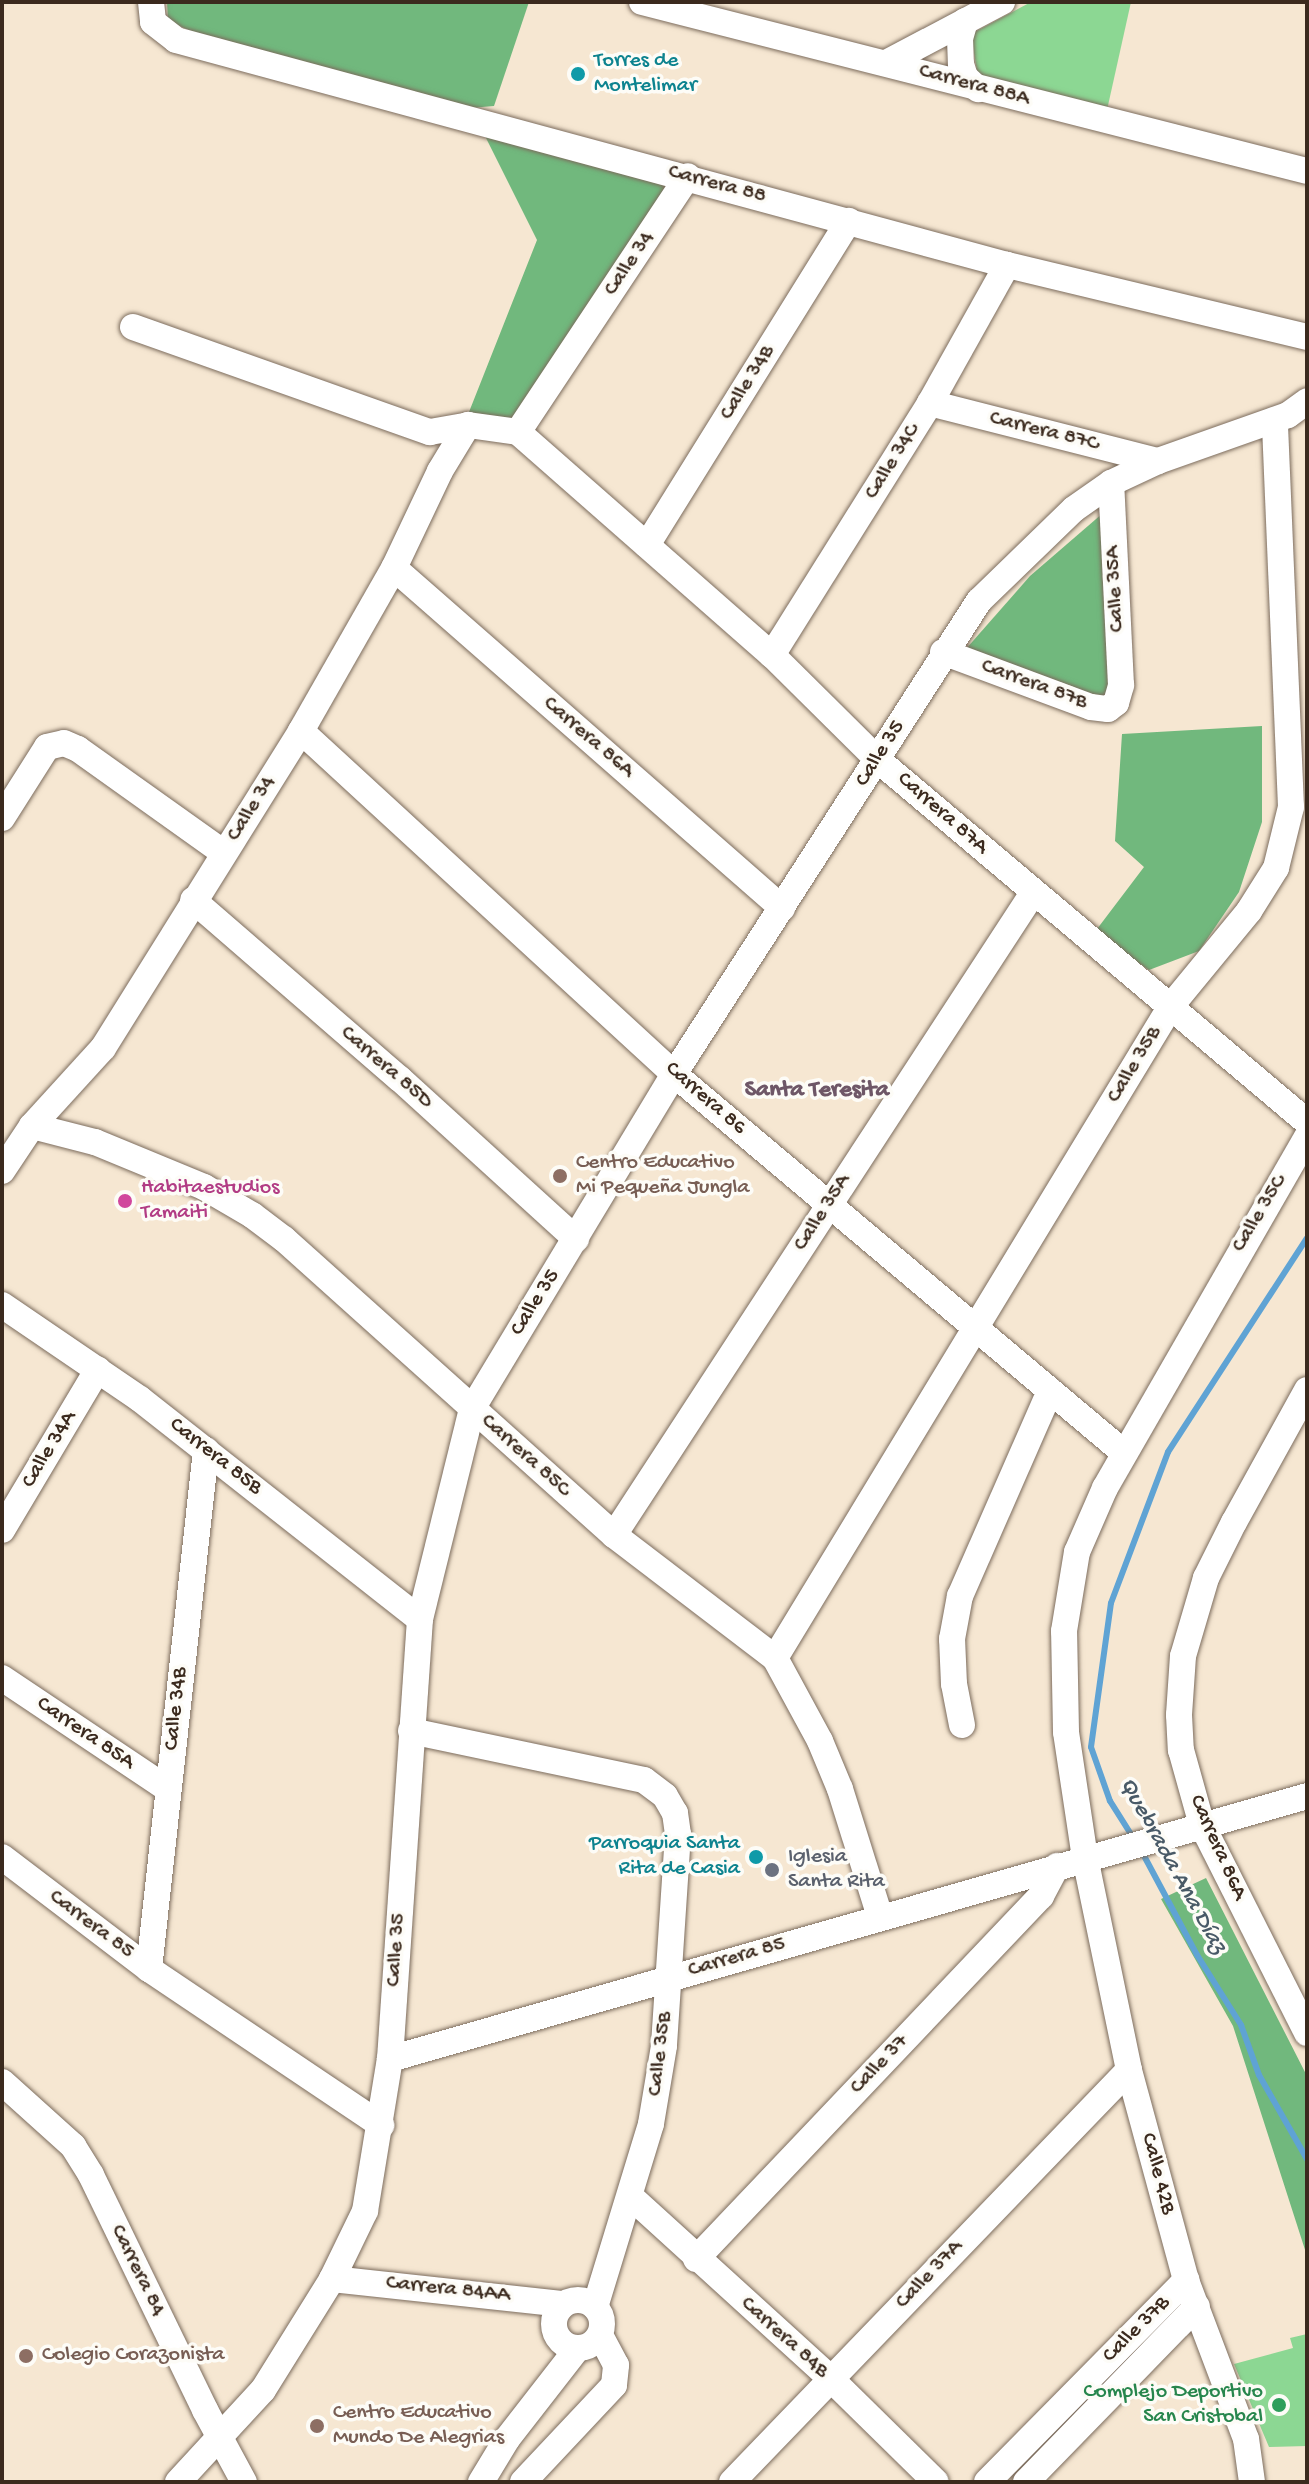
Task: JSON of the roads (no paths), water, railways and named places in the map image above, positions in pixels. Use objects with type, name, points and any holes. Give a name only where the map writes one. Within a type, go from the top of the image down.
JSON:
[{"type":"street","name":"Carrera 88","points":[[151,2],[153,22],[176,40],[420,108],[688,176],[1007,265],[1307,337]]},
{"type":"street","name":"Carrera 88A","points":[[642,2],[888,62],[978,89],[1307,171]]},
{"type":"street","points":[[888,62],[1002,2]]},
{"type":"street","points":[[965,21],[960,38],[961,64],[965,77],[978,89]]},
{"type":"street","name":"Calle 34","points":[[518,432],[688,176]]},
{"type":"street","name":"Calle 34B","points":[[647,545],[849,221]]},
{"type":"street","name":"Calle 34C","points":[[772,655],[930,403],[1007,265]]},
{"type":"street","points":[[133,327],[430,432],[468,425],[518,432]]},
{"type":"street","name":"Carrera 87C","points":[[930,403],[1158,461]]},
{"type":"street","name":"Calle 35","points":[[178,2482],[263,2390],[332,2279],[365,2211],[390,2059],[420,1619],[472,1409],[674,1074],[878,760],[943,652],[979,601],[1074,509],[1111,483],[1158,461],[1296,411]]},
{"type":"street","name":"Calle 35B","points":[[775,1658],[1171,1006],[1265,888],[1276,868],[1291,807],[1296,411]]},
{"type":"street","name":"Calle 34","points":[[2,1171],[32,1126],[103,1048],[301,731],[394,568],[440,471],[468,425]]},
{"type":"street","name":"Carrera 87A","points":[[518,432],[772,655],[878,760],[1307,1122]]},
{"type":"street","name":"Calle 35A","points":[[1111,483],[1120,695]]},
{"type":"street","name":"Carrera 86A","points":[[394,568],[782,908]]},
{"type":"street","name":"Carrera 87B","points":[[943,652],[1091,707],[1108,709],[1120,695]]},
{"type":"street","name":"Carrera 86","points":[[301,731],[674,1074],[1123,1452]]},
{"type":"street","points":[[2,818],[47,747],[64,743],[78,749],[224,853]]},
{"type":"street","name":"Calle 35A","points":[[614,1535],[1033,893]]},
{"type":"street","name":"Carrera 85D","points":[[193,900],[400,1079],[576,1239]]},
{"type":"street","name":"Carrera 85C","points":[[32,1126],[95,1142],[204,1187],[252,1215],[284,1239],[614,1535],[775,1658],[820,1741],[840,1789],[880,1917]]},
{"type":"street","name":"Calle 35C","points":[[1123,1452],[1307,1137]]},
{"type":"street","name":"Carrera 85B","points":[[2,1305],[98,1369],[206,1450],[420,1619]]},
{"type":"street","name":"Calle 34A","points":[[2,1530],[98,1369]]},
{"type":"street","name":"Carrera 86A","points":[[1307,1390],[1206,1578],[1183,1656],[1181,1750],[1202,1825],[1307,2033]]},
{"type":"street","points":[[962,1725],[954,1684],[952,1639],[960,1596],[1050,1391]]},
{"type":"street","name":"Calle 34B","points":[[149,1969],[206,1450]]},
{"type":"street","points":[[1123,1452],[1077,1552],[1064,1631],[1066,1732],[1094,1855],[1307,1796]]},
{"type":"street","name":"Carrera 85A","points":[[2,1678],[168,1789]]},
{"type":"street","name":"Calle 35B","points":[[411,1731],[644,1780],[665,1796],[675,1813],[678,1834],[664,2046],[651,2124],[595,2307]]},
{"type":"street","name":"Carrera 85","points":[[390,2059],[1094,1855]]},
{"type":"street","name":"Calle 42B","points":[[1094,1855],[1129,2070],[1186,2280],[1246,2439],[1252,2482]]},
{"type":"street","name":"Carrera 85","points":[[2,1857],[149,1969],[381,2125]]},
{"type":"street","name":"Calle 37","points":[[696,2259],[1041,1896],[1057,1866]]},
{"type":"street","name":"Calle 37A","points":[[732,2482],[1129,2070]]},
{"type":"street","name":"Carrera 84","points":[[2,2082],[73,2146],[91,2175],[244,2482]]},
{"type":"street","name":"Carrera 84B","points":[[630,2196],[830,2378],[936,2482]]},
{"type":"street","name":"Carrera 84AA","points":[[332,2279],[564,2304]]},
{"type":"street","name":"Calle 37B","points":[[987,2482],[1186,2280]]},
{"type":"street","points":[[481,2482],[507,2439],[589,2342],[602,2320],[595,2307],[585,2301],[564,2304],[556,2314],[556,2336],[565,2346],[589,2342],[616,2365],[616,2376],[608,2395],[523,2482]]},
{"type":"street","name":"Calle 37B","points":[[1026,2482],[1197,2306]]},
{"type":"street","name":"Calle 35","points":[[203,2482],[220,2439]]},
{"type":"waterway","name":"Quebrada Ana Díaz","points":[[1134,1839],[1110,1801],[1091,1747],[1111,1603],[1168,1452],[1307,1238]]},
{"type":"waterway","name":"Quebrada Ana Díaz","points":[[1142,1852],[1197,1955],[1241,2025],[1259,2075],[1307,2159]]},
{"type":"place","name":"Torres de Montelimar","points":[[578,74]]},
{"type":"place","name":"Centro Educativo Mi Pequeña Jungla","points":[[560,1176]]},
{"type":"place","name":"Habitaestudios Tamaiti","points":[[125,1201]]},
{"type":"place","name":"Parroquia Santa Rita de Casia","points":[[756,1857]]},
{"type":"place","name":"Iglesia Santa Rita","points":[[772,1870]]},
{"type":"place","name":"Colegio Corazonista","points":[[26,2356]]},
{"type":"place","name":"Complejo Deportivo San Cristobal","points":[[1279,2405]]},
{"type":"place","name":"Centro Educativo Mundo De Alegrias","points":[[317,2426]]},
{"type":"district","name":"Santa Teresita","points":[[817,1091]]}]
